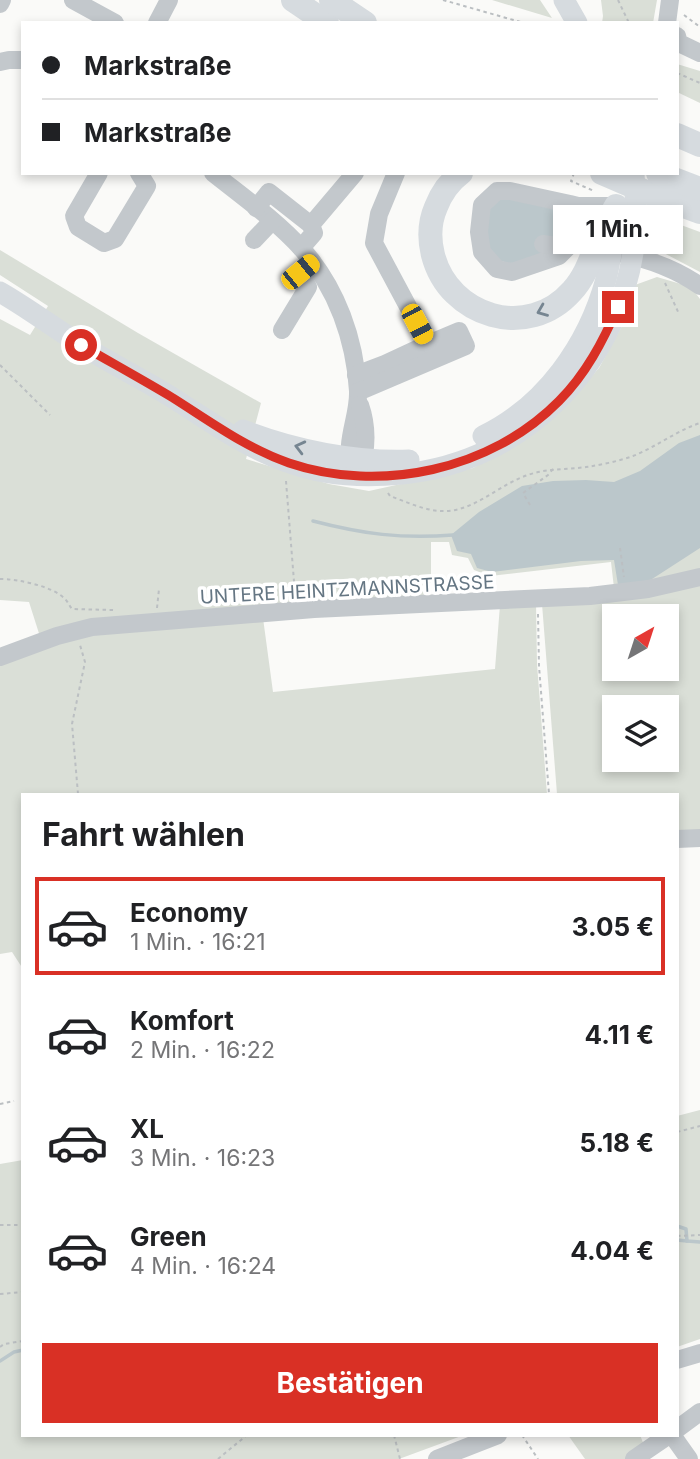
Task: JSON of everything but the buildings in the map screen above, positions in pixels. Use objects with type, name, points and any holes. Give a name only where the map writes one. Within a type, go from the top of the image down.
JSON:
[{"type":"highway","points":[[293,0],[324,21]]},
{"type":"highway","points":[[331,0],[362,21]]},
{"type":"highway","points":[[679,136],[700,145]]},
{"type":"highway","points":[[459,175],[441,195],[433,213],[430,227],[431,245],[436,265],[448,288],[466,304],[490,315],[534,315],[563,300],[579,284],[616,206]]},
{"type":"highway","points":[[598,182],[646,179],[700,189]]},
{"type":"highway","points":[[646,179],[700,212]]},
{"type":"main road","points":[[564,0],[576,21]]},
{"type":"main road","points":[[174,399],[230,426],[318,451],[382,476],[424,472],[469,459],[503,443],[533,424],[583,373],[595,355],[618,307],[627,277],[616,206],[615,175]]},
{"type":"main road","points":[[0,304],[81,345],[174,399],[227,434],[287,462],[312,470],[411,460],[445,452],[499,428],[530,406],[546,390],[569,360],[588,327],[606,281],[622,254],[635,239],[636,219],[646,179]]},
{"type":"main road","points":[[0,292],[30,309],[81,345]]},
{"type":"street","points":[[72,0],[111,21]]},
{"type":"street","points":[[158,21],[169,0]]},
{"type":"street","points":[[659,21],[661,0]]},
{"type":"street","points":[[0,62],[21,60]]},
{"type":"street","points":[[98,175],[74,216],[78,228],[104,243],[115,239],[147,186],[140,175]]},
{"type":"street","points":[[215,175],[272,221],[307,255],[323,277],[348,329],[364,416],[365,435],[356,464]]},
{"type":"street","points":[[312,225],[353,175]]},
{"type":"street","points":[[395,175],[379,214],[374,243],[428,344]]},
{"type":"street","points":[[570,204],[572,216],[567,248],[559,256],[512,272],[497,269],[482,252],[479,232],[482,205],[497,191],[510,191],[570,204],[578,206],[616,206]]},
{"type":"street","points":[[256,208],[269,192],[312,225],[314,233],[300,272],[308,288],[282,330]]},
{"type":"street","points":[[254,240],[272,221]]},
{"type":"street","points":[[543,244],[556,246],[568,243]]},
{"type":"street","points":[[622,254],[667,268],[700,286]]},
{"type":"street","points":[[459,331],[466,345],[357,389],[385,364],[459,331]]},
{"type":"street","name":"UNTERE HEINTZMANNSTRASSE","points":[[0,657],[75,631],[115,625],[315,609],[510,601],[626,592],[700,576]]},
{"type":"street","points":[[679,839],[700,838]]},
{"type":"street","points":[[679,1359],[700,1353]]},
{"type":"street","points":[[679,1428],[700,1412]]},
{"type":"street","points":[[437,1459],[493,1437]]},
{"type":"street","points":[[634,1459],[667,1437]]},
{"type":"street","points":[[672,1437],[689,1459]]},
{"type":"path","points":[[443,0],[517,21]]},
{"type":"path","points":[[460,5],[461,0]]},
{"type":"path","points":[[618,0],[628,21]]},
{"type":"path","points":[[674,11],[700,27]]},
{"type":"path","points":[[679,74],[700,83]]},
{"type":"path","points":[[573,175],[571,181],[598,182]]},
{"type":"path","points":[[667,268],[664,282],[680,314]]},
{"type":"path","points":[[0,365],[50,415]]},
{"type":"path","points":[[382,476],[385,490],[390,496],[425,508],[446,511],[480,501],[509,482],[530,474],[553,468],[587,467],[632,456],[700,423]]},
{"type":"path","points":[[287,462],[286,488],[295,596],[289,597]]},
{"type":"path","points":[[530,505],[523,493],[548,475],[553,468]]},
{"type":"path","points":[[620,548],[626,592]]},
{"type":"path","points":[[0,579],[12,579],[48,589],[65,598],[72,609],[122,610]]},
{"type":"path","points":[[156,623],[159,589]]},
{"type":"path","points":[[538,613],[539,666],[549,793]]},
{"type":"path","points":[[75,631],[85,662],[72,724],[78,793]]},
{"type":"path","points":[[0,1104],[14,1101]]},
{"type":"path","points":[[679,1132],[699,1128]]},
{"type":"path","points":[[0,1225],[21,1225]]},
{"type":"path","points":[[679,1236],[700,1235]]},
{"type":"path","points":[[0,1294],[21,1292]]},
{"type":"path","points":[[0,1347],[21,1341]]},
{"type":"path","points":[[218,1459],[245,1437]]},
{"type":"path","points":[[394,1437],[400,1459]]},
{"type":"path","points":[[523,1437],[538,1459]]},
{"type":"shaded area","points":[[492,0],[540,0],[552,18]]},
{"type":"shaded area","points":[[601,0],[657,0],[653,21],[602,21]]},
{"type":"shaded area","points":[[679,65],[700,71],[700,103],[679,93]]},
{"type":"shaded area","points":[[502,196],[565,208],[560,251],[516,266],[490,257],[486,225],[490,205]]},
{"type":"shaded area","points":[[643,211],[700,232],[700,272],[660,251],[658,255],[647,247],[643,236]]},
{"type":"shaded area","points":[[0,250],[261,403],[246,459],[329,484],[369,491],[473,468],[531,436],[557,415],[599,368],[622,326],[635,285],[657,277],[691,287],[700,299],[700,570],[614,588],[611,562],[490,576],[474,570],[468,558],[452,555],[449,542],[431,542],[431,599],[263,618],[273,692],[495,669],[500,605],[536,603],[537,664],[547,793],[21,793],[21,966],[12,952],[0,954],[0,662],[43,646],[29,602],[0,600],[0,319],[30,335],[48,306],[0,275]]},
{"type":"shaded area","points":[[700,435],[700,548],[649,581],[618,585],[614,560],[581,561],[492,572],[477,568],[471,554],[457,551],[451,535],[479,512],[522,486],[553,481],[614,482],[640,471],[679,443]]},
{"type":"shaded area","points":[[700,583],[700,845],[679,846],[679,793],[557,793],[542,604]]},
{"type":"shaded area","points":[[700,1110],[700,1339],[679,1346],[679,1115]]},
{"type":"shaded area","points":[[21,1160],[21,1437],[459,1437],[399,1459],[0,1459],[0,1164]]},
{"type":"shaded area","points":[[569,1437],[641,1437],[644,1445],[625,1459],[585,1459]]},
{"type":"waterway","points":[[313,521],[382,534],[453,535]]},
{"type":"waterway","points":[[679,1227],[686,1229],[687,1241],[700,1242]]},
{"type":"waterway","points":[[679,1240],[687,1241]]},
{"type":"waterway","points":[[0,1361],[21,1350]]},
{"type":"route","points":[[81,345],[174,399],[227,434],[267,454],[312,470],[355,477],[382,476],[424,472],[469,459],[503,443],[533,424],[583,373],[605,337],[618,307]]}]
